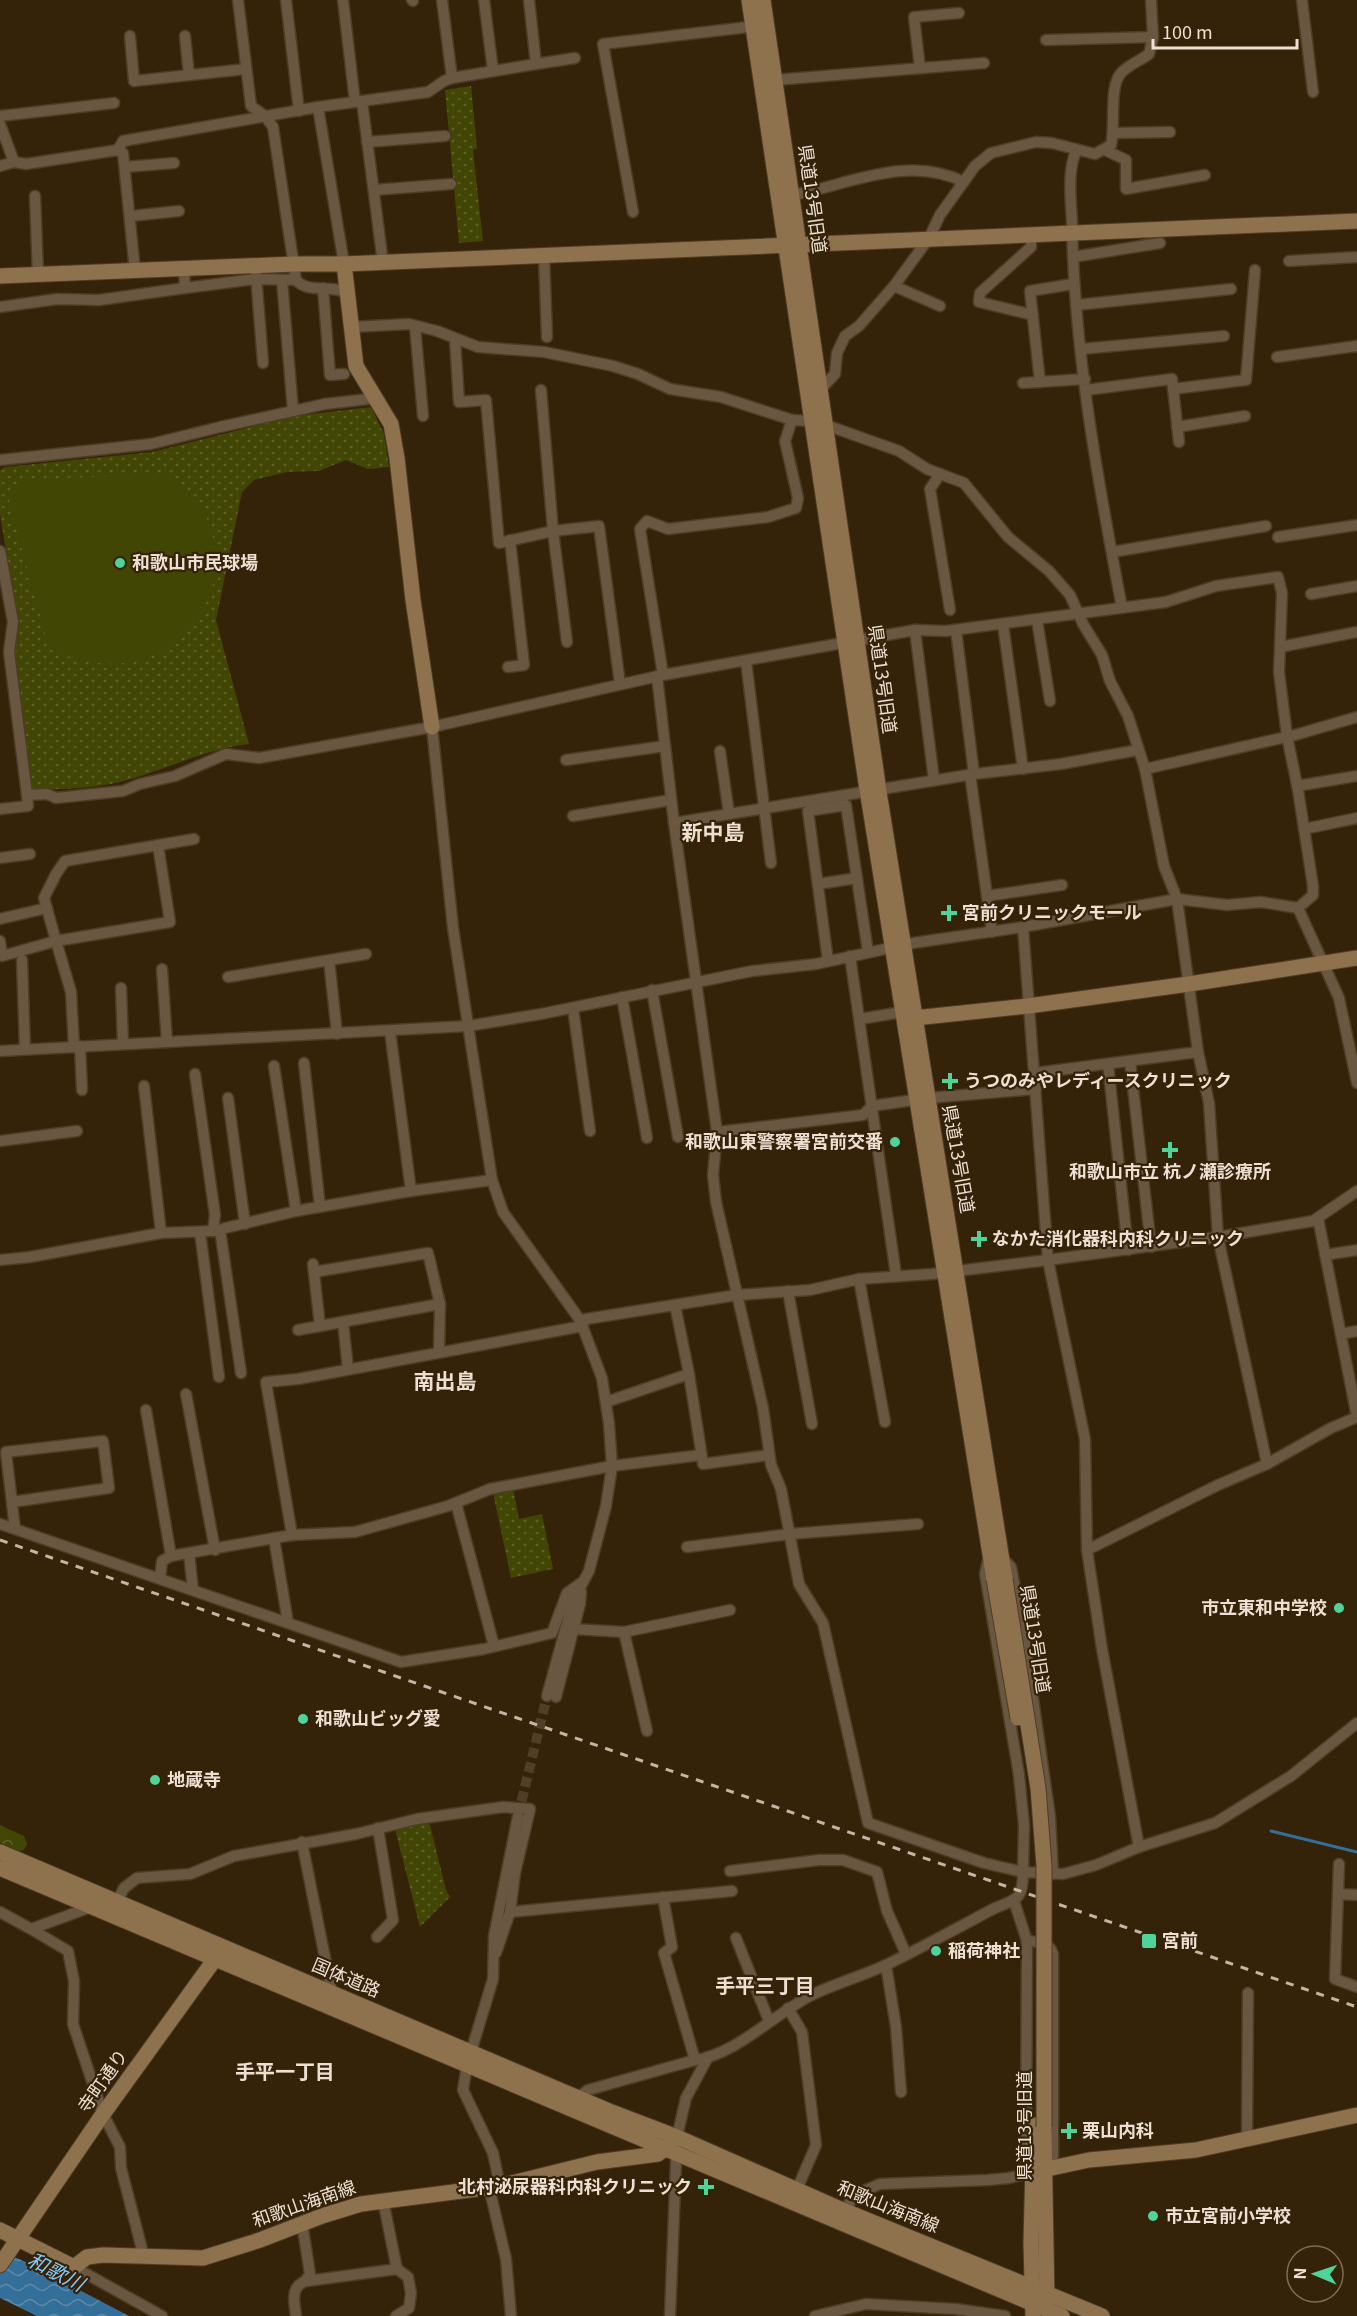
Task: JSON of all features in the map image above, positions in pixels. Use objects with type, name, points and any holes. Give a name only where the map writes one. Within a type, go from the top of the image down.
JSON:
[{"type":"street","points":[[238,0],[251,106],[265,116],[273,127],[296,280]]},
{"type":"street","points":[[286,0],[299,111]]},
{"type":"street","points":[[343,0],[358,102],[367,142],[383,263]]},
{"type":"street","points":[[442,0],[452,78]]},
{"type":"street","points":[[484,0],[493,71]]},
{"type":"street","points":[[529,0],[536,64]]},
{"type":"street","name":"県道13号旧道","points":[[749,0],[775,80],[792,195],[792,245],[820,390],[818,423]]},
{"type":"street","name":"県道13号旧道","points":[[763,0],[759,26],[907,1016],[1000,1579],[1026,1779],[1034,1868],[1040,2311]]},
{"type":"street","points":[[820,390],[835,374],[837,353],[845,336],[859,326],[894,286],[975,166],[991,153],[1036,142],[1052,143],[1076,151],[1095,154],[1111,145],[1114,133],[1114,86],[1120,73],[1149,54],[1153,37],[1151,0]]},
{"type":"street","points":[[1302,0],[1313,92]]},
{"type":"street","points":[[920,68],[914,17],[958,13]]},
{"type":"street","points":[[633,212],[603,44],[759,26]]},
{"type":"street","points":[[130,36],[134,81],[246,69]]},
{"type":"street","points":[[184,36],[189,75]]},
{"type":"street","points":[[1046,40],[1153,37]]},
{"type":"street","points":[[118,150],[123,141],[318,107],[428,92],[452,78],[575,58]]},
{"type":"street","points":[[775,80],[984,63]]},
{"type":"street","points":[[0,117],[114,103]]},
{"type":"street","points":[[318,107],[344,264],[352,327],[352,350],[356,366],[391,424],[397,458],[413,600],[432,727],[453,928],[492,1180],[503,1212],[582,1323],[602,1378],[606,1402],[612,1466],[606,1506],[589,1571],[581,1583],[573,1602],[552,1696],[580,1604],[581,1583]]},
{"type":"street","points":[[0,124],[14,162]]},
{"type":"street","points":[[1114,133],[1170,132]]},
{"type":"street","points":[[367,142],[445,136]]},
{"type":"street","points":[[0,166],[14,162],[26,164],[118,150],[123,153],[135,271]]},
{"type":"street","points":[[1105,150],[1126,160],[1126,189],[1204,175]]},
{"type":"street","points":[[1076,151],[1071,174],[1073,284],[1096,466],[1122,608]]},
{"type":"street","points":[[125,167],[174,163]]},
{"type":"street","points":[[792,195],[830,188],[856,178],[907,170],[926,170],[947,174],[963,182]]},
{"type":"street","points":[[374,190],[451,184]]},
{"type":"street","points":[[35,196],[38,274]]},
{"type":"street","points":[[131,216],[179,211]]},
{"type":"street","points":[[0,307],[57,299],[106,299],[186,288],[294,264],[383,263],[1357,221]]},
{"type":"street","points":[[1031,234],[1031,247],[980,293],[979,302],[1032,315]]},
{"type":"street","points":[[1073,257],[1160,243]]},
{"type":"street","points":[[544,256],[547,337]]},
{"type":"street","points":[[1289,261],[1357,257]]},
{"type":"street","points":[[0,276],[184,269],[256,273],[282,280],[296,280],[307,287],[340,289],[347,293]]},
{"type":"street","points":[[184,269],[186,288]]},
{"type":"street","points":[[1173,389],[1246,380],[1255,270]]},
{"type":"street","points":[[256,273],[263,363]]},
{"type":"street","points":[[282,280],[293,411]]},
{"type":"street","points":[[1040,382],[1030,291],[1073,284]]},
{"type":"street","points":[[894,286],[940,306]]},
{"type":"street","points":[[323,288],[330,375],[345,374]]},
{"type":"street","points":[[1076,305],[1231,289]]},
{"type":"street","points":[[352,327],[415,326],[437,331],[478,347],[544,352],[612,366],[638,374],[670,390],[721,397],[792,420],[818,423],[899,451],[927,469],[964,483],[1008,537],[1049,571],[1070,595],[1083,624],[1102,655],[1110,681],[1128,716],[1145,769],[1164,866],[1177,900],[1198,1052],[1209,1103],[1218,1237],[1267,1464]]},
{"type":"street","points":[[415,326],[423,416]]},
{"type":"street","points":[[1081,349],[1224,336]]},
{"type":"street","points":[[455,339],[459,402],[486,400],[499,543],[553,531],[599,526],[620,684]]},
{"type":"street","points":[[1277,357],[1357,346]]},
{"type":"street","points":[[1023,383],[1086,384],[1172,379],[1179,442]]},
{"type":"street","points":[[541,390],[553,531],[567,642]]},
{"type":"street","points":[[0,460],[151,444],[293,411],[376,398]]},
{"type":"street","points":[[1177,427],[1245,416]]},
{"type":"street","points":[[792,420],[785,441],[798,498],[796,508],[768,517],[668,529],[646,521],[640,529],[660,676],[671,800],[717,1132],[713,1175],[716,1202],[763,1408],[769,1455],[781,1489],[799,1584],[823,1623],[868,1823],[984,1863],[1023,1872],[1063,1874],[1096,1865],[1139,1847],[1215,1823],[1291,1776],[1357,1723]]},
{"type":"street","points":[[940,474],[930,489],[950,610]]},
{"type":"street","points":[[1278,537],[1357,525]]},
{"type":"street","points":[[1112,552],[1266,526]]},
{"type":"street","points":[[508,667],[524,665],[510,540]]},
{"type":"street","points":[[0,551],[13,622],[5,632],[28,806],[0,809]]},
{"type":"street","points":[[27,795],[48,794],[57,798],[123,791],[140,784],[175,776],[226,754],[259,758],[432,727],[620,684],[851,641],[915,630],[956,630],[1166,602],[1216,586],[1278,577],[1282,593],[1279,672],[1313,895],[1298,908]]},
{"type":"street","points":[[1311,594],[1357,586]]},
{"type":"street","points":[[1037,620],[1050,701]]},
{"type":"street","points":[[1003,624],[1023,769]]},
{"type":"street","points":[[915,630],[933,780]]},
{"type":"street","points":[[956,630],[992,932]]},
{"type":"street","points":[[1280,647],[1357,632]]},
{"type":"street","points":[[746,661],[771,863]]},
{"type":"street","points":[[1145,769],[1357,717]]},
{"type":"street","points":[[566,760],[665,746]]},
{"type":"street","points":[[674,823],[933,780],[1023,769],[1138,750]]},
{"type":"street","points":[[720,751],[729,814]]},
{"type":"street","points":[[1298,786],[1357,776]]},
{"type":"street","points":[[573,816],[671,800]]},
{"type":"street","points":[[828,961],[808,811],[846,805],[868,952]]},
{"type":"street","points":[[1304,829],[1357,818]]},
{"type":"street","points":[[82,1090],[71,992],[44,897],[65,861],[194,839]]},
{"type":"street","points":[[0,941],[2,956],[56,941],[170,922],[158,845]]},
{"type":"street","points":[[0,858],[30,854]]},
{"type":"street","points":[[818,884],[857,878]]},
{"type":"street","points":[[987,896],[1062,885]]},
{"type":"street","points":[[0,1051],[468,1026],[573,1008],[752,971],[828,961],[898,946],[1177,900],[1227,904],[1261,902],[1298,908]]},
{"type":"street","points":[[0,919],[47,908]]},
{"type":"street","points":[[1298,908],[1339,998],[1357,1083]]},
{"type":"street","points":[[1023,927],[1048,1260],[1085,1438],[1087,1550],[1102,1649],[1139,1847]]},
{"type":"street","points":[[228,977],[366,954]]},
{"type":"street","points":[[850,956],[896,1275]]},
{"type":"street","points":[[860,1019],[1028,1006],[1357,958]]},
{"type":"street","points":[[22,960],[25,1049]]},
{"type":"street","points":[[329,960],[337,1034]]},
{"type":"street","points":[[162,969],[167,1042]]},
{"type":"street","points":[[121,988],[123,1044]]},
{"type":"street","points":[[652,990],[678,1137]]},
{"type":"street","points":[[622,997],[647,1138]]},
{"type":"street","points":[[573,1008],[590,1131]]},
{"type":"street","points":[[390,1031],[411,1191]]},
{"type":"street","points":[[1035,1073],[1198,1052]]},
{"type":"street","points":[[1130,1061],[1151,1246]]},
{"type":"street","points":[[304,1063],[320,1207]]},
{"type":"street","points":[[1108,1064],[1128,1250]]},
{"type":"street","points":[[274,1066],[296,1211]]},
{"type":"street","points":[[195,1074],[217,1230],[241,1373]]},
{"type":"street","points":[[144,1086],[161,1233]]},
{"type":"street","points":[[717,1132],[863,1114],[872,1106],[922,1099],[1036,1089]]},
{"type":"street","points":[[228,1098],[245,1224]]},
{"type":"street","points":[[0,1141],[77,1131]]},
{"type":"street","points":[[1117,1141],[1139,1139]]},
{"type":"street","points":[[0,1260],[30,1257],[161,1233],[217,1230],[296,1211],[492,1180]]},
{"type":"street","points":[[292,1535],[266,1382],[298,1379],[675,1305],[737,1295],[810,1290],[859,1279],[951,1272],[1128,1250],[1313,1221],[1357,1191]]},
{"type":"street","points":[[1087,1550],[1218,1485],[1267,1464],[1331,1428],[1357,1417],[1318,1218]]},
{"type":"street","points":[[200,1232],[219,1377]]},
{"type":"street","points":[[1325,1255],[1357,1250]]},
{"type":"street","points":[[320,1326],[313,1268],[428,1253],[440,1304],[439,1352]]},
{"type":"street","points":[[859,1279],[885,1422]]},
{"type":"street","points":[[788,1291],[812,1424]]},
{"type":"street","points":[[298,1330],[440,1304]]},
{"type":"street","points":[[675,1305],[689,1374],[703,1464],[769,1455]]},
{"type":"street","points":[[343,1322],[348,1369]]},
{"type":"street","points":[[1341,1334],[1357,1331]]},
{"type":"street","points":[[606,1402],[689,1374]]},
{"type":"street","points":[[186,1394],[215,1550]]},
{"type":"street","points":[[146,1410],[171,1556]]},
{"type":"street","points":[[12,1502],[109,1488],[104,1441],[6,1452],[15,1529]]},
{"type":"street","points":[[160,1579],[162,1561],[171,1556],[292,1535],[355,1532],[456,1503],[490,1489],[612,1466],[701,1455]]},
{"type":"street","points":[[456,1503],[495,1647]]},
{"type":"street","points":[[0,1524],[401,1662],[495,1647],[552,1633],[567,1593],[581,1583]]},
{"type":"street","points":[[687,1547],[790,1534],[918,1524]]},
{"type":"street","points":[[274,1538],[288,1623]]},
{"type":"street","points":[[189,1553],[193,1590]]},
{"type":"street","points":[[578,2098],[588,2090],[707,2059],[727,2050],[788,2008],[814,1994],[886,1965],[1019,1897],[1022,1892],[1024,1825],[1019,1775],[985,1574],[996,1555],[1011,1567],[1023,1629],[1045,1772],[1053,1874]]},
{"type":"street","points":[[573,1629],[624,1632],[730,1610]]},
{"type":"street","points":[[624,1632],[647,1731]]},
{"type":"street","points":[[117,1902],[124,1888],[137,1878],[190,1874],[234,1856],[417,1819],[503,1807],[530,1809],[515,1873],[510,1912],[494,1959]]},
{"type":"street","points":[[511,2316],[506,2259],[494,2187],[493,2153],[464,2090],[470,2059],[493,1979],[494,1936],[518,1816]]},
{"type":"street","points":[[377,1937],[393,1920],[378,1828]]},
{"type":"street","points":[[302,1842],[332,1994]]},
{"type":"street","name":"国体道路","points":[[0,1852],[94,1900],[470,2059],[677,2137]]},
{"type":"street","points":[[730,1871],[819,1860],[843,1860],[877,1872],[887,1911],[906,1953]]},
{"type":"street","points":[[1339,1864],[1335,1979],[1357,1987]]},
{"type":"street","name":"国体道路","points":[[0,1868],[94,1900],[117,1902],[219,1953],[332,1994],[671,2151]]},
{"type":"street","points":[[510,1912],[732,1891]]},
{"type":"street","points":[[1338,1894],[1357,1895]]},
{"type":"street","points":[[663,1897],[672,1947],[664,1953],[696,2061]]},
{"type":"street","points":[[31,1929],[94,1900]]},
{"type":"street","points":[[1014,1901],[1027,1941],[1026,2161],[1039,2170]]},
{"type":"street","points":[[0,1912],[68,1951],[74,1981],[73,2024],[104,2114],[120,2147],[121,2168],[144,2257]]},
{"type":"street","points":[[736,1938],[769,2021]]},
{"type":"street","points":[[1027,1941],[1043,1942],[1050,1947],[1053,1954],[1053,2156],[1039,2170]]},
{"type":"street","name":"寺町通り","points":[[0,2265],[219,1953]]},
{"type":"street","points":[[886,1965],[896,2026],[901,2092]]},
{"type":"street","points":[[1247,2139],[1248,1993]]},
{"type":"street","points":[[788,2008],[802,2032],[816,2145],[794,2196]]},
{"type":"street","points":[[670,2316],[671,2151],[677,2137],[686,2098],[707,2059]]},
{"type":"street","points":[[842,2217],[854,2195],[880,2184],[1009,2178],[1089,2160],[1196,2150],[1357,2115]]},
{"type":"street","name":"和歌山海南線","points":[[677,2137],[794,2196],[1040,2311],[1062,2316]]},
{"type":"street","name":"和歌山海南線","points":[[74,2268],[87,2257],[103,2255],[203,2258],[361,2204],[494,2187],[597,2163],[671,2151],[794,2196]]},
{"type":"street","points":[[383,2200],[397,2269],[408,2277],[411,2293],[409,2308],[396,2316]]},
{"type":"street","name":"和歌山海南線","points":[[842,2217],[1040,2290],[1102,2316]]},
{"type":"street","points":[[302,2223],[310,2274],[307,2281]]},
{"type":"street","points":[[0,2230],[15,2245],[74,2268],[162,2316]]},
{"type":"street","points":[[296,2316],[294,2294],[298,2286],[307,2281],[397,2269]]},
{"type":"street","points":[[815,2316],[867,2304],[956,2309],[1005,2316]]},
{"type":"green space","points":[[471,86],[477,148],[473,150],[483,241],[459,243],[445,90]]},
{"type":"green space","points":[[371,407],[384,434],[389,467],[368,469],[346,460],[319,471],[287,472],[254,480],[242,492],[216,620],[249,744],[216,750],[109,784],[31,790],[14,656],[16,609],[0,515],[0,470],[5,467],[152,452],[294,416]]},
{"type":"green space","name":"和歌山市民球場","points":[[162,473],[178,481],[195,498],[204,512],[212,534],[216,560],[213,585],[204,608],[190,628],[172,644],[151,656],[126,663],[100,663],[78,659],[58,651],[47,641],[9,501],[21,481]]},
{"type":"green space","points":[[513,1488],[519,1519],[542,1514],[553,1569],[511,1578],[493,1493]]},
{"type":"green space","points":[[426,1821],[430,1825],[446,1890],[450,1897],[420,1927],[395,1829]]},
{"type":"green space","points":[[0,1825],[24,1836],[27,1844],[24,1850],[19,1851],[0,1843]]},
{"type":"water","points":[[0,2251],[26,2262],[129,2316],[37,2316],[0,2298]]},
{"type":"waterway","points":[[1271,1831],[1357,1852]]},
{"type":"tunnel","points":[[518,1816],[547,1696]]},
{"type":"railway","points":[[0,1540],[1357,2007]]},
{"type":"place","name":"和歌山市民球場","points":[[120,563]]},
{"type":"place","name":"宮前クリニックモール","points":[[949,913]]},
{"type":"place","name":"うつのみやレディースクリニック","points":[[950,1081]]},
{"type":"place","name":"和歌山東警察署宮前交番","points":[[895,1142]]},
{"type":"place","name":"和歌山市立 杭ノ瀬診療所","points":[[1170,1150]]},
{"type":"place","name":"なかた消化器科内科クリニック","points":[[979,1239]]},
{"type":"place","name":"市立東和中学校","points":[[1339,1608]]},
{"type":"place","name":"和歌山ビッグ愛","points":[[303,1719]]},
{"type":"place","name":"地蔵寺","points":[[155,1780]]},
{"type":"place","name":"宮前","points":[[1149,1941]]},
{"type":"place","name":"稲荷神社","points":[[936,1951]]},
{"type":"place","name":"栗山内科","points":[[1069,2131]]},
{"type":"place","name":"北村泌尿器科内科クリニック","points":[[706,2187]]},
{"type":"place","name":"市立宮前小学校","points":[[1153,2216]]},
{"type":"district","name":"新中島","points":[[713,833]]},
{"type":"district","name":"南出島","points":[[445,1382]]},
{"type":"district","name":"手平三丁目","points":[[765,1986]]},
{"type":"district","name":"手平一丁目","points":[[285,2072]]},
{"type":"water label","name":"和歌川","points":[[56,2272]]}]
